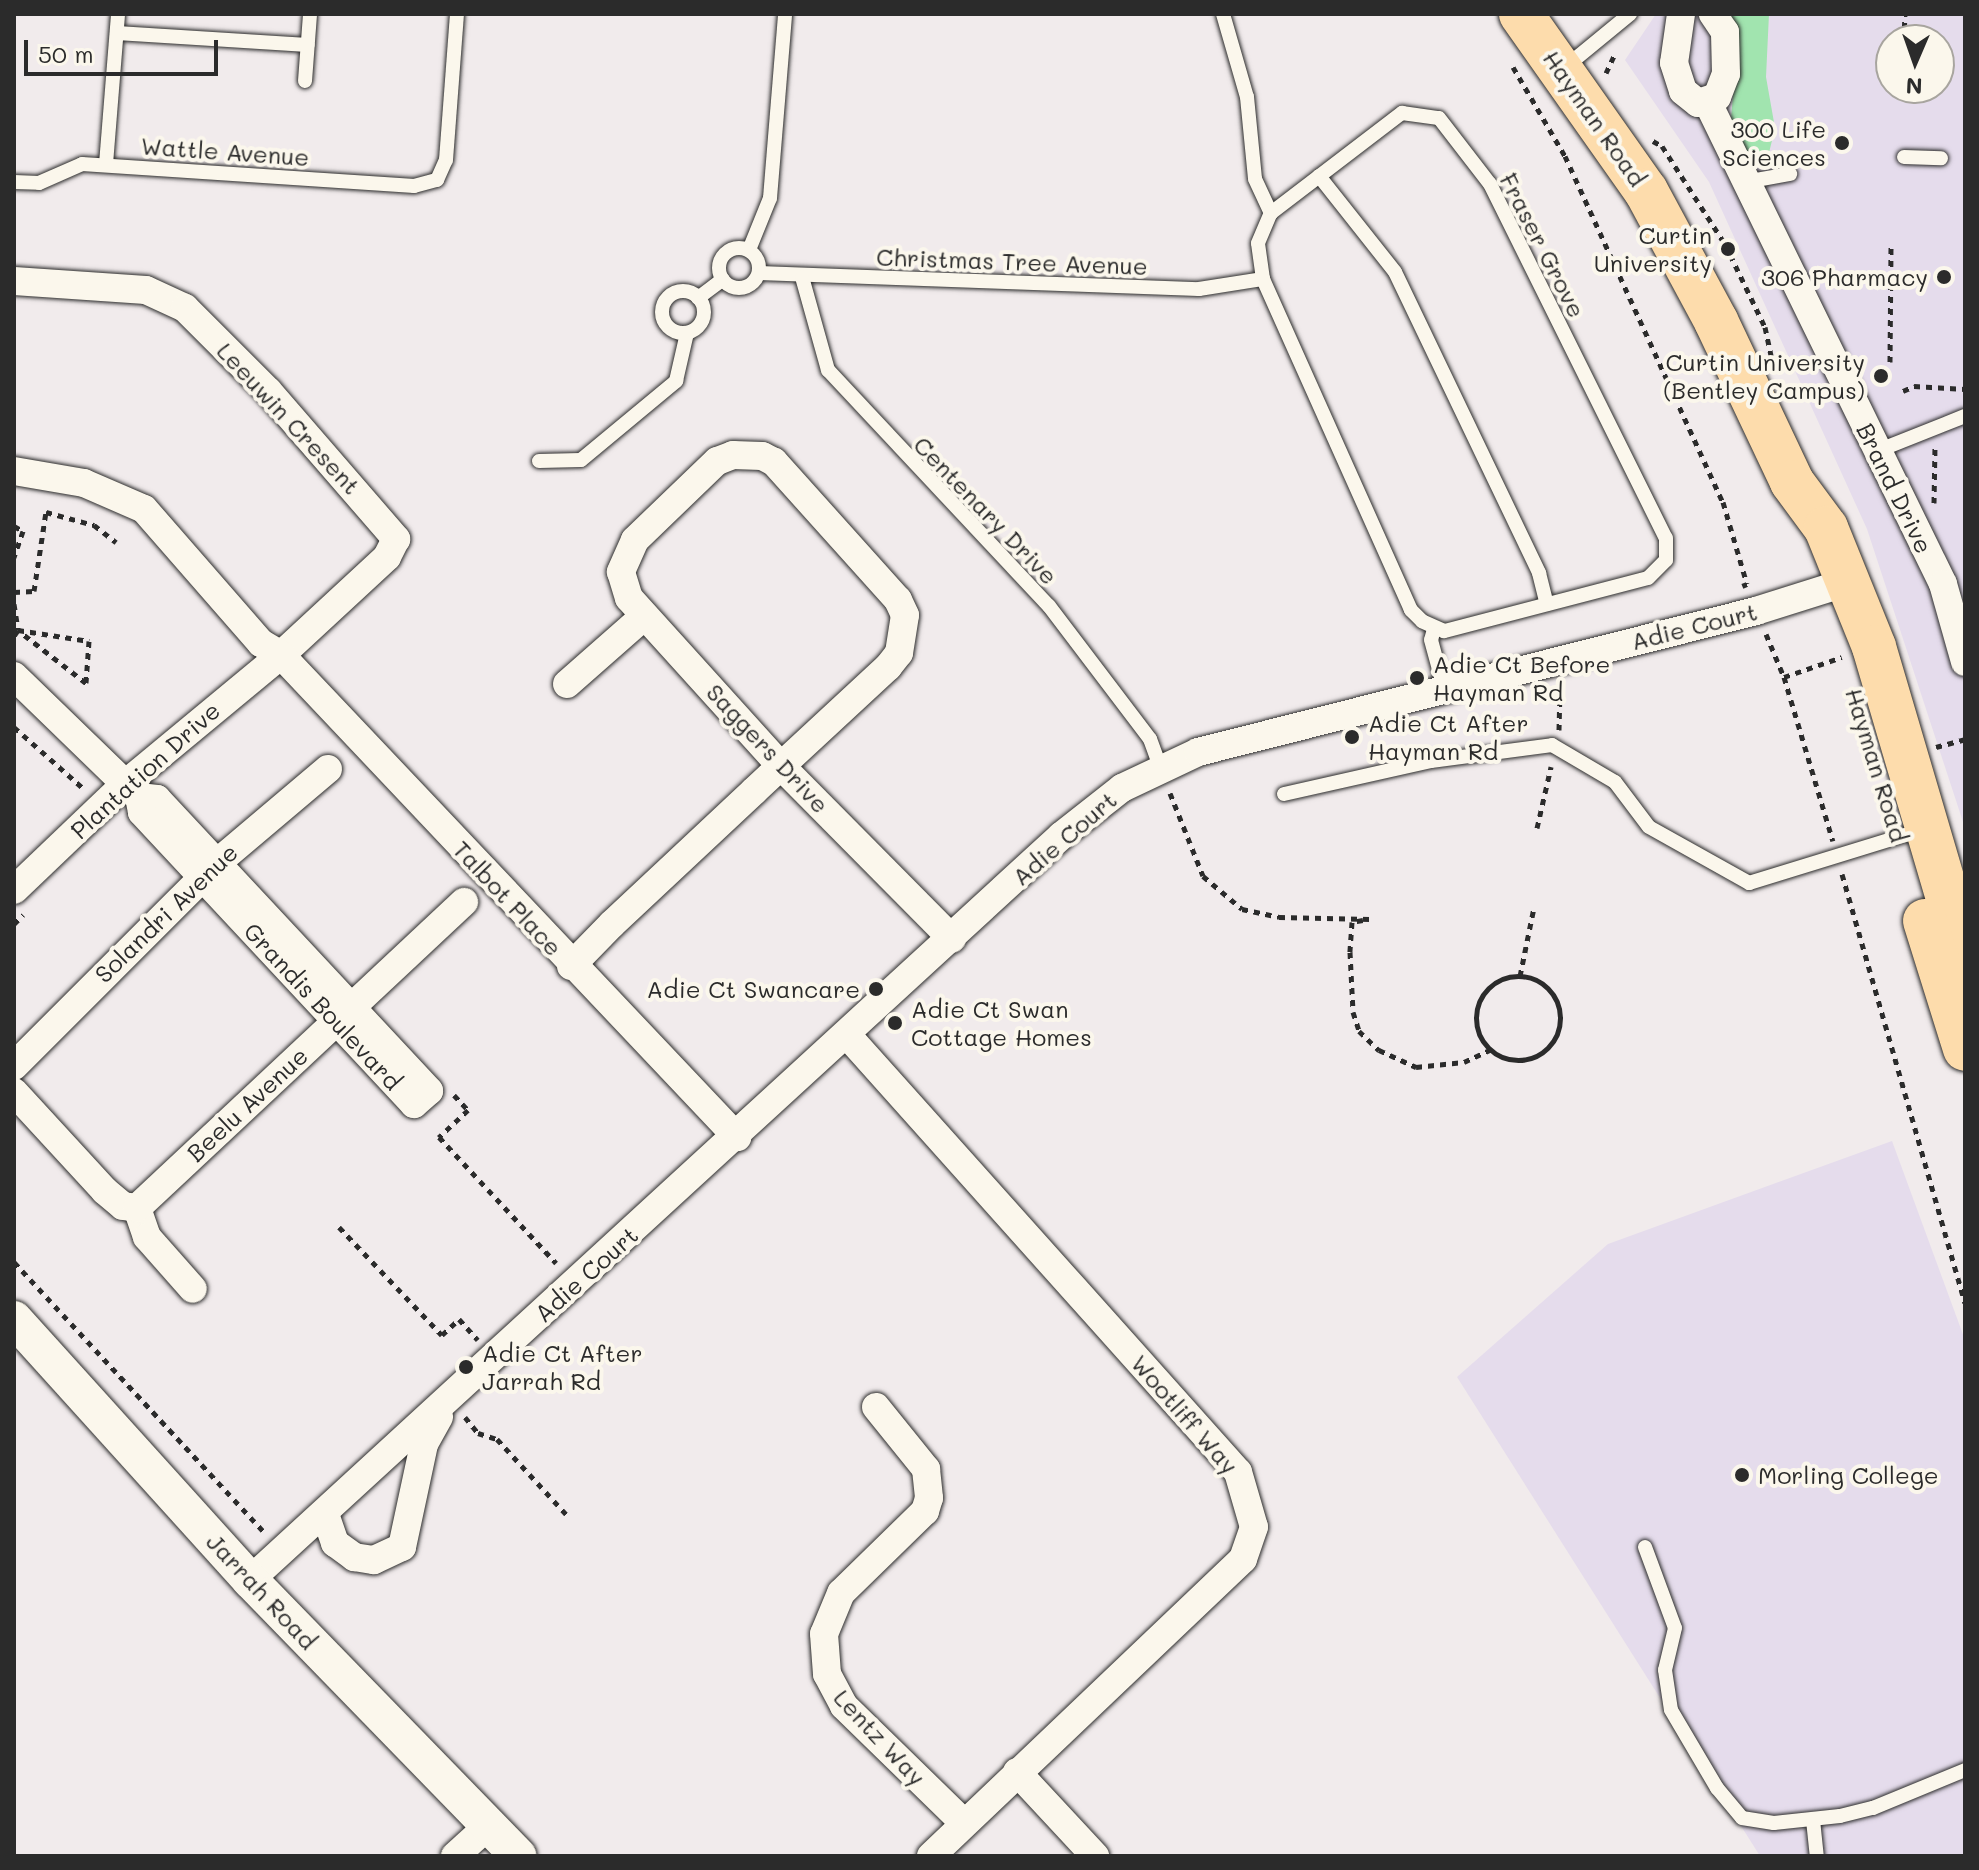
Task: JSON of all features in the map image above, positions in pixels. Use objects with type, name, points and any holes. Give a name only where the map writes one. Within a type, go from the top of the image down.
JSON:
[{"type":"main road","name":"Hayman Road","points":[[1521,14],[1563,69],[1646,191],[1716,321],[1792,482],[1797,536],[1834,588],[1845,656],[1965,956]]},
{"type":"main road","name":"Hayman Road","points":[[1913,832],[1965,1049]]},
{"type":"street","points":[[1708,103],[1723,86],[1728,59],[1725,32],[1713,14]]},
{"type":"street","name":"Brand Drive","points":[[1683,16],[1673,49],[1677,78],[1690,100],[1708,103],[1943,584],[1963,650]]},
{"type":"street","name":"Leeuwin Cresent","points":[[14,281],[146,290],[172,299],[268,391],[393,532],[394,548],[387,557],[281,655]]},
{"type":"street","name":"Saggers Drive","points":[[781,766],[899,653],[905,615],[898,600],[774,462],[762,456],[717,461],[635,540],[621,572],[629,598],[781,766],[952,939]]},
{"type":"street","name":"Talbot Place","points":[[14,471],[84,483],[144,509],[261,643],[281,655],[571,966],[737,1137]]},
{"type":"street","name":"Adie Court","points":[[250,1580],[848,1036],[1061,836],[1122,788],[1160,766],[1444,688],[1752,597],[1834,588]]},
{"type":"street","points":[[567,684],[644,616]]},
{"type":"street","name":"Plantation Drive","points":[[14,890],[102,806],[132,790],[281,655]]},
{"type":"street","name":"Grandis Boulevard","points":[[14,676],[132,790],[157,799],[210,870],[343,1015]]},
{"type":"street","points":[[571,966],[781,766]]},
{"type":"street","name":"Solandri Avenue","points":[[14,1066],[210,870],[328,769]]},
{"type":"street","name":"Beelu Avenue","points":[[137,1208],[464,902]]},
{"type":"street","name":"Wootliff Way","points":[[848,1036],[1238,1472],[1252,1511],[1251,1544],[1243,1559],[931,1856]]},
{"type":"street","points":[[14,1092],[105,1191],[123,1206],[137,1208],[147,1237],[193,1289]]},
{"type":"street","name":"Jarrah Road","points":[[14,1319],[250,1580],[518,1856]]},
{"type":"street","name":"Adie Court","points":[[325,1514],[335,1543],[354,1557],[374,1560],[402,1547],[424,1444],[450,1399]]},
{"type":"street","name":"Lentz Way","points":[[876,1407],[926,1469],[929,1498],[925,1511],[836,1602],[824,1634],[827,1674],[844,1706],[964,1823]]},
{"type":"street","points":[[1017,1772],[1095,1856]]},
{"type":"street","points":[[455,1856],[489,1825]]},
{"type":"lane","points":[[106,164],[118,14]]},
{"type":"lane","points":[[305,81],[310,14]]},
{"type":"lane","name":"Wattle Avenue","points":[[14,182],[39,183],[82,164],[414,186],[437,180],[446,160],[457,14]]},
{"type":"lane","points":[[749,250],[770,198],[785,14]]},
{"type":"lane","points":[[1223,14],[1247,97],[1255,179],[1271,213],[1258,243],[1263,279],[1411,610],[1434,629],[1431,640],[1444,688]]},
{"type":"lane","points":[[1563,69],[1630,14]]},
{"type":"lane","points":[[117,33],[308,45]]},
{"type":"lane","name":"Fraser Grove","points":[[1271,213],[1402,113],[1439,118],[1490,184],[1666,538],[1666,560],[1648,578],[1444,631],[1434,629]]},
{"type":"lane","points":[[1904,157],[1941,158]]},
{"type":"lane","points":[[1745,182],[1790,174]]},
{"type":"lane","points":[[1319,176],[1395,272],[1539,573],[1547,604]]},
{"type":"lane","points":[[749,250],[758,260],[759,273],[743,288],[723,279],[719,265],[727,252],[749,250]]},
{"type":"lane","name":"Christmas Tree Avenue","points":[[759,273],[802,277],[1199,289],[1263,279]]},
{"type":"lane","name":"Centenary Drive","points":[[802,277],[816,343],[846,396],[1049,606],[1150,739],[1160,766]]},
{"type":"lane","points":[[698,298],[723,279]]},
{"type":"lane","points":[[687,333],[671,330],[661,310],[676,292],[698,298]]},
{"type":"lane","points":[[539,461],[581,460],[676,381],[687,333],[703,319],[698,298]]},
{"type":"lane","points":[[1877,451],[1933,425],[1965,416]]},
{"type":"lane","points":[[1284,794],[1431,761],[1552,745],[1615,782],[1649,827],[1749,883],[1913,832]]},
{"type":"lane","points":[[1645,1547],[1675,1628],[1665,1670],[1671,1710],[1695,1756],[1742,1818],[1774,1823],[1813,1820],[1873,1808],[1965,1770]]},
{"type":"lane","points":[[1813,1820],[1817,1856]]},
{"type":"path","points":[[1509,61],[1565,156],[1723,502],[1752,597],[1784,677],[1965,1303]]},
{"type":"path","points":[[1890,362],[1891,246]]},
{"type":"path","points":[[1903,391],[1914,386],[1965,389]]},
{"type":"path","points":[[1928,514],[1934,507],[1933,425]]},
{"type":"path","points":[[14,592],[34,591],[46,512],[94,525],[116,542]]},
{"type":"path","points":[[14,526],[23,531],[14,557]]},
{"type":"path","points":[[14,604],[16,633]]},
{"type":"path","points":[[16,633],[89,641],[86,683],[52,657],[16,633]]},
{"type":"path","points":[[1784,677],[1832,661]]},
{"type":"path","points":[[14,727],[102,806]]},
{"type":"path","points":[[1927,750],[1965,739]]},
{"type":"path","points":[[1160,766],[1194,860],[1221,896],[1257,915],[1370,919],[1352,922],[1352,1001],[1359,1031],[1379,1050],[1416,1067],[1436,1068],[1490,1050]]},
{"type":"path","points":[[1520,976],[1534,907]]},
{"type":"path","points":[[1520,976],[1545,985],[1554,995],[1561,1021],[1557,1035],[1540,1055],[1527,1060],[1513,1060],[1490,1050],[1479,1036],[1477,1008],[1493,984],[1520,976]]},
{"type":"path","points":[[339,1227],[442,1335],[459,1319],[479,1340]]},
{"type":"path","points":[[14,1262],[272,1540]]},
{"type":"path","points":[[450,1399],[478,1433],[497,1439],[566,1514]]},
{"type":"shaded area","name":"Curtin University (Bentley Campus)","points":[[1656,14],[1965,14],[1965,828],[1867,529],[1709,182],[1625,60]]},
{"type":"shaded area","name":"Morling College","points":[[1892,1141],[1965,1340],[1965,1856],[1760,1856],[1457,1377],[1608,1244]]},
{"type":"green space","points":[[1730,14],[1769,14],[1766,77],[1775,128],[1768,157],[1760,166],[1752,164],[1731,119],[1738,34]]},
{"type":"place","name":"300 Life Sciences","points":[[1842,143]]},
{"type":"place","name":"Curtin University","points":[[1728,249]]},
{"type":"place","name":"306 Pharmacy","points":[[1944,277]]},
{"type":"place","name":"Curtin University (Bentley Campus)","points":[[1881,376]]},
{"type":"place","name":"Adie Ct Before Hayman Rd","points":[[1417,678]]},
{"type":"place","name":"Adie Ct After Hayman Rd","points":[[1352,737]]},
{"type":"place","name":"Adie Ct Swancare","points":[[876,989]]},
{"type":"place","name":"Adie Ct Swan Cottage Homes","points":[[895,1023]]},
{"type":"place","name":"Adie Ct After Jarrah Rd","points":[[466,1367]]},
{"type":"place","name":"Morling College","points":[[1742,1475]]}]
